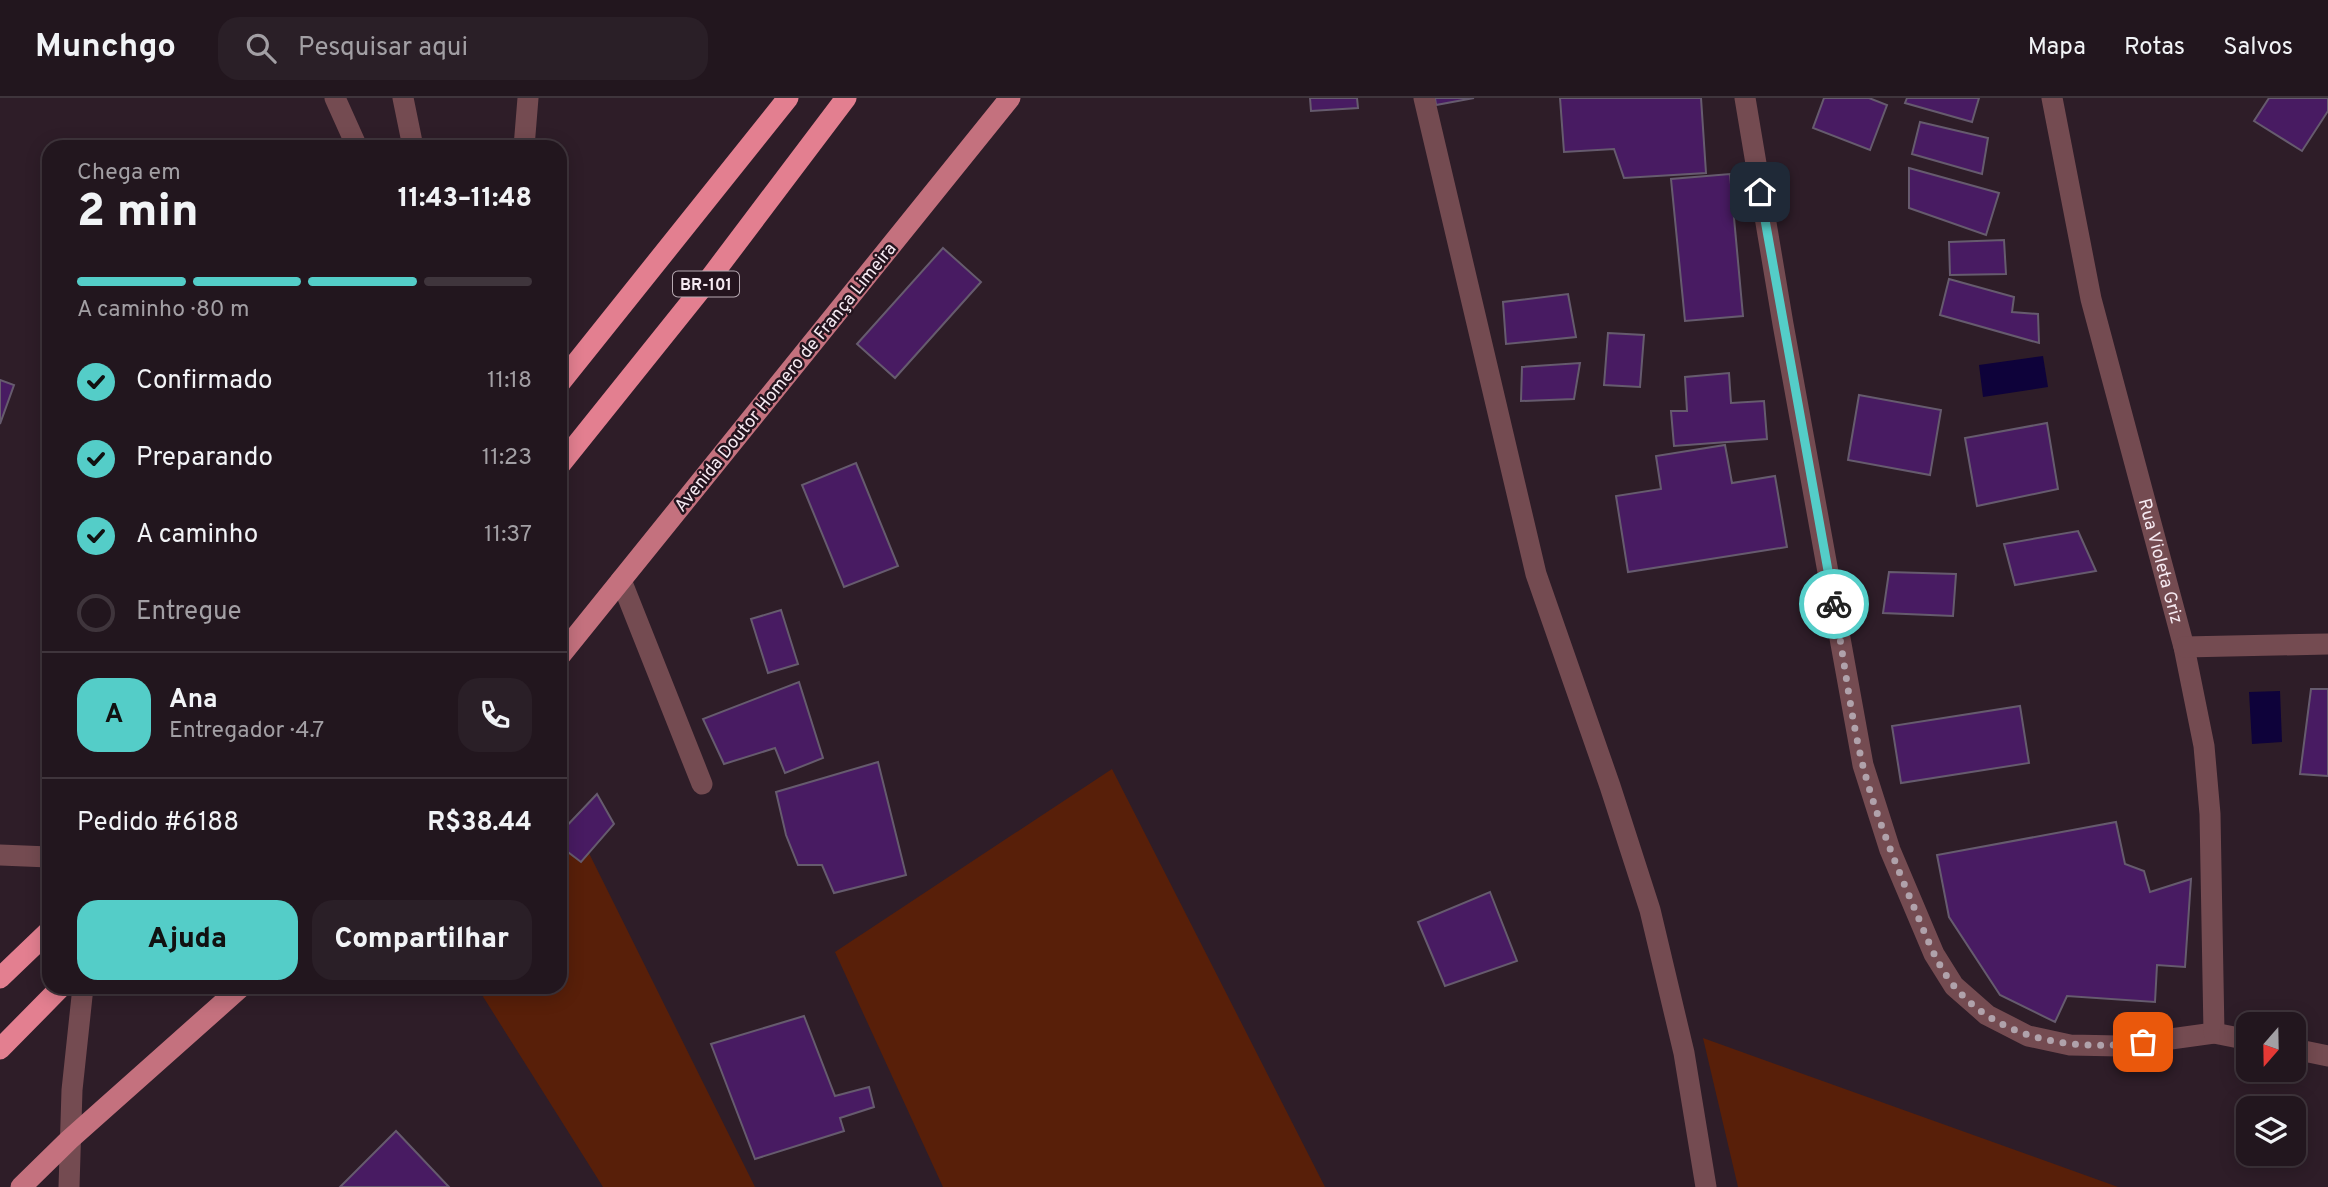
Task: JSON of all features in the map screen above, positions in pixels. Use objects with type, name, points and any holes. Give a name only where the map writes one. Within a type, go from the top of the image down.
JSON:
[{"type":"highway","name":"BR-101","points":[[567,374],[788,98]]},
{"type":"highway","name":"BR-101","points":[[567,456],[710,278],[846,98]]},
{"type":"highway","points":[[0,978],[42,938]]},
{"type":"highway","points":[[0,1049],[54,994]]},
{"type":"main road","name":"Avenida Doutor Homero de França Limeira","points":[[567,647],[1010,98]]},
{"type":"main road","points":[[21,1187],[69,1140],[233,994]]},
{"type":"street","points":[[335,98],[354,140]]},
{"type":"street","points":[[403,98],[412,140]]},
{"type":"street","points":[[525,140],[528,98]]},
{"type":"street","points":[[1424,98],[1536,574],[1650,910],[1684,1053],[1706,1187]]},
{"type":"street","points":[[1745,98],[1863,765],[1890,850],[1934,954],[1954,986],[1987,1015],[2028,1036],[2070,1045],[2120,1046],[2214,1032],[2236,1037]]},
{"type":"street","name":"Rua Violeta Griz","points":[[2052,98],[2091,299],[2184,647],[2204,746],[2210,814],[2214,1032]]},
{"type":"street","points":[[621,580],[702,784]]},
{"type":"street","points":[[2184,647],[2328,644]]},
{"type":"street","points":[[0,855],[42,856]]},
{"type":"street","points":[[69,1187],[69,1140],[82,994]]},
{"type":"street","points":[[2306,1051],[2328,1056]]},
{"type":"shaded area","points":[[2043,356],[2048,387],[1983,397],[1979,365]]},
{"type":"shaded area","points":[[2280,691],[2282,742],[2252,744],[2249,692]]},
{"type":"shaded area","points":[[1112,769],[1325,1187],[943,1187],[835,952]]},
{"type":"shaded area","points":[[573,821],[755,1187],[603,1187],[481,994],[567,994],[567,823]]},
{"type":"shaded area","points":[[1703,1038],[2118,1187],[1738,1187]]},
{"type":"building","points":[[1310,98],[1357,98],[1358,108],[1311,111]]},
{"type":"building","points":[[1435,98],[1474,98],[1436,105]]},
{"type":"building","points":[[1560,98],[1701,98],[1706,173],[1624,178],[1614,149],[1564,152]]},
{"type":"building","points":[[1824,98],[1869,98],[1887,105],[1870,150],[1813,128]]},
{"type":"building","points":[[1907,98],[1979,98],[1972,122],[1905,103]]},
{"type":"building","points":[[2269,98],[2328,98],[2328,111],[2302,151],[2254,121]]},
{"type":"building","points":[[1920,122],[1988,138],[1982,174],[1912,154]]},
{"type":"building","points":[[1909,168],[1999,193],[1986,235],[1909,208]]},
{"type":"building","points":[[1730,174],[1743,316],[1685,321],[1671,179]]},
{"type":"building","points":[[2004,240],[2006,274],[1950,275],[1949,242]]},
{"type":"building","points":[[943,248],[981,282],[895,378],[857,344]]},
{"type":"building","points":[[1949,279],[2014,297],[2012,312],[2038,314],[2039,343],[1940,315]]},
{"type":"building","points":[[1568,294],[1576,337],[1506,344],[1503,302]]},
{"type":"building","points":[[1608,333],[1644,335],[1640,387],[1604,385]]},
{"type":"building","points":[[1580,363],[1574,399],[1521,401],[1522,367]]},
{"type":"building","points":[[1729,373],[1731,403],[1764,401],[1767,439],[1674,446],[1671,411],[1687,411],[1685,377]]},
{"type":"building","points":[[0,380],[14,385],[0,424]]},
{"type":"building","points":[[1859,395],[1941,410],[1930,475],[1848,460]]},
{"type":"building","points":[[2047,423],[2058,489],[1977,506],[1965,438]]},
{"type":"building","points":[[1725,445],[1732,483],[1775,476],[1787,547],[1628,572],[1616,496],[1661,489],[1656,456]]},
{"type":"building","points":[[856,463],[898,566],[844,587],[802,485]]},
{"type":"building","points":[[2078,531],[2096,571],[2015,585],[2004,544]]},
{"type":"building","points":[[1889,572],[1956,574],[1953,616],[1883,613]]},
{"type":"building","points":[[781,610],[798,664],[768,673],[751,619]]},
{"type":"building","points":[[799,682],[823,758],[785,773],[775,748],[724,764],[703,719]]},
{"type":"building","points":[[2311,689],[2328,689],[2328,776],[2300,774]]},
{"type":"building","points":[[2020,706],[2029,763],[1901,783],[1892,726]]},
{"type":"building","points":[[878,762],[906,875],[834,893],[822,865],[798,865],[786,835],[776,792]]},
{"type":"building","points":[[597,794],[614,824],[581,862],[567,851],[567,826]]},
{"type":"building","points":[[2116,822],[2125,864],[2144,871],[2150,892],[2191,879],[2185,967],[2157,965],[2155,1002],[2067,996],[2055,1022],[2000,995],[1949,917],[1937,855]]},
{"type":"building","points":[[1490,892],[1517,961],[1445,986],[1418,922]]},
{"type":"building","points":[[804,1016],[835,1096],[869,1087],[874,1107],[840,1118],[844,1131],[755,1159],[711,1044]]},
{"type":"building","points":[[396,1131],[449,1187],[340,1187]]},
{"type":"way so far","points":[[1834,604],[1863,765],[1890,850],[1934,954],[1954,986],[1987,1015],[2028,1036],[2070,1045],[2120,1046],[2143,1042]]},
{"type":"route","points":[[1760,192],[1834,604]]}]
